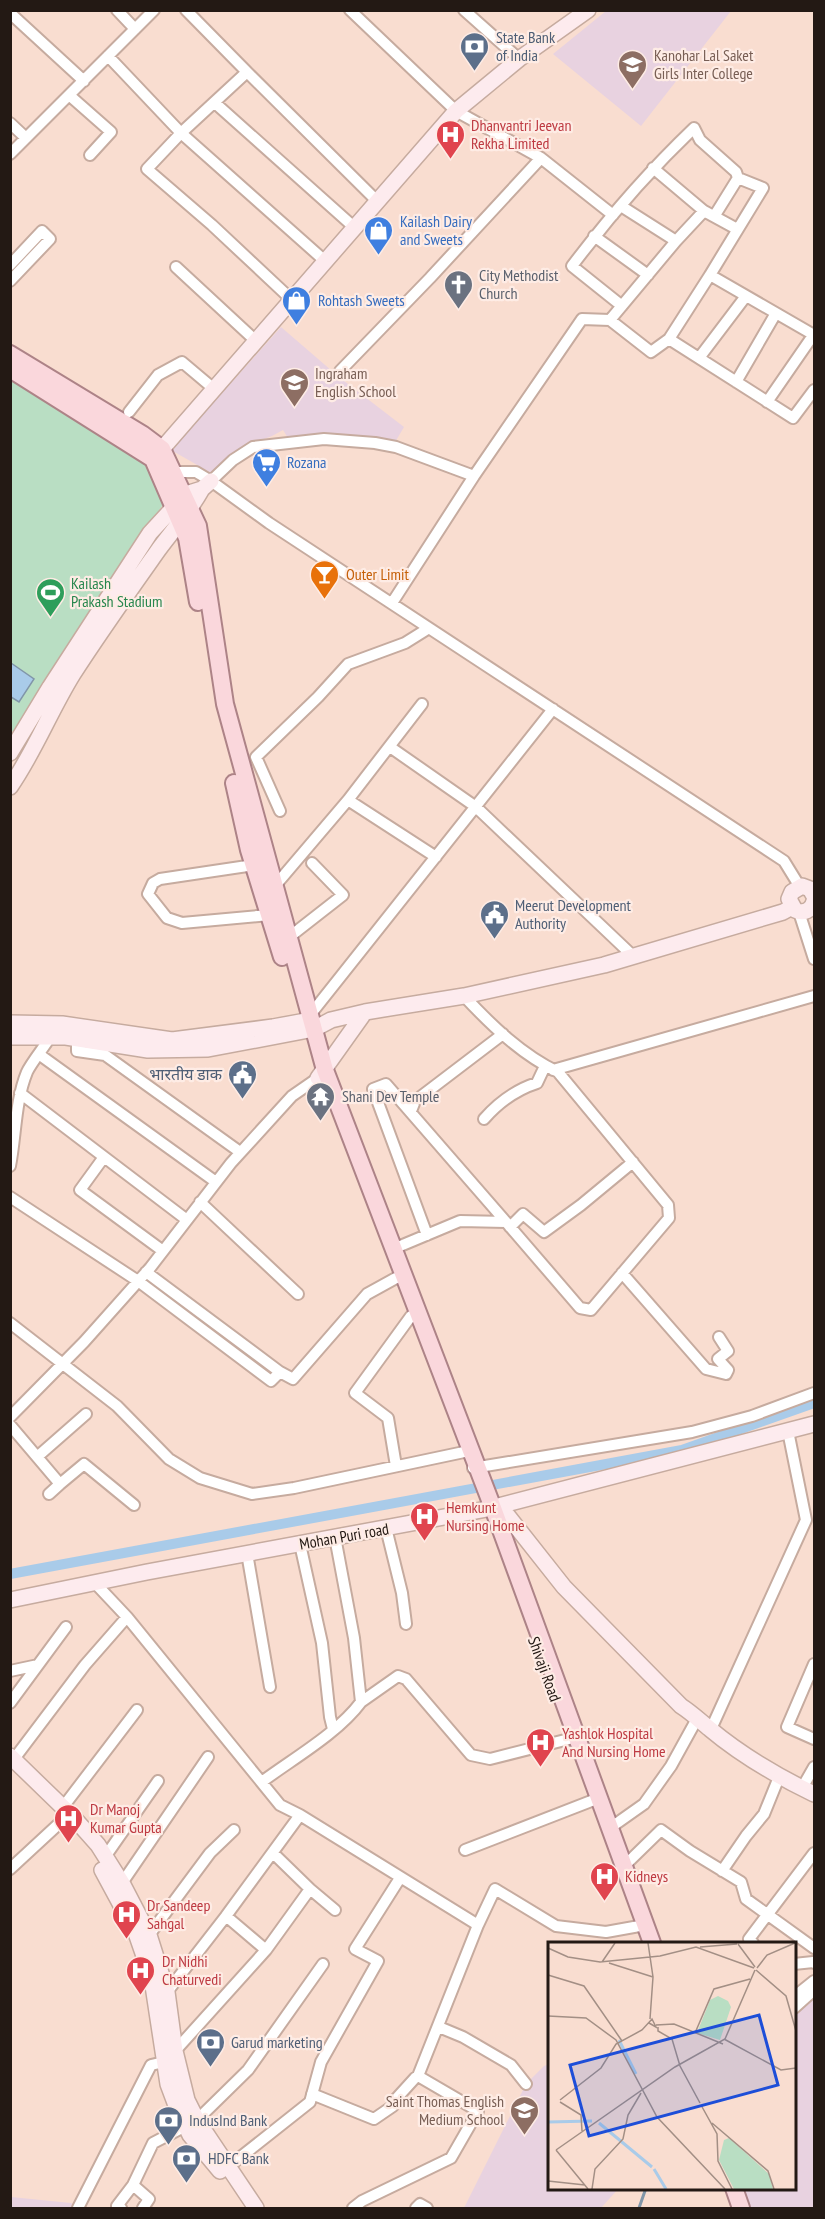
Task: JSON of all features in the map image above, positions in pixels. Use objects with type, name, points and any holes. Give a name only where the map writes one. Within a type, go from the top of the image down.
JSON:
[{"type":"main road","points":[[10,354],[83,406]]},
{"type":"main road","points":[[10,369],[142,434],[173,472],[182,508],[218,712],[254,865],[269,915],[309,1023]]},
{"type":"main road","points":[[158,454],[182,508],[198,526],[225,704],[288,938],[321,1074],[396,1278],[448,1402],[464,1452],[474,1469]]},
{"type":"main road","points":[[321,1074],[393,1249],[474,1469]]},
{"type":"main road","name":"Shivaji Road","points":[[474,1469],[490,1503],[642,1926],[646,1942]]},
{"type":"main road","points":[[596,1799],[609,1828],[621,1869]]},
{"type":"main road","points":[[642,1926],[651,1942]]},
{"type":"main road","points":[[735,2189],[741,2208]]},
{"type":"main road","points":[[740,2189],[746,2208]]},
{"type":"street","points":[[117,10],[135,29]]},
{"type":"street","points":[[10,154],[154,10]]},
{"type":"street","points":[[186,10],[377,201]]},
{"type":"street","points":[[350,10],[456,111],[541,158],[614,215]]},
{"type":"street","points":[[464,10],[519,59]]},
{"type":"street","points":[[158,454],[456,111],[519,59],[588,10]]},
{"type":"street","points":[[10,13],[84,81]]},
{"type":"street","points":[[108,56],[181,133],[325,261]]},
{"type":"street","points":[[247,72],[181,133],[147,169],[212,225],[292,300]]},
{"type":"street","points":[[69,95],[111,132],[90,155]]},
{"type":"street","points":[[215,103],[355,228]]},
{"type":"street","points":[[10,123],[26,138]]},
{"type":"street","points":[[392,603],[474,476],[582,319],[610,320],[651,352],[669,339],[710,275],[764,188],[738,178],[735,172],[700,141],[694,128],[653,168],[594,236],[572,266],[622,306]]},
{"type":"street","points":[[340,371],[541,158]]},
{"type":"street","points":[[653,168],[710,213],[737,229]]},
{"type":"street","points":[[610,320],[676,241],[710,213],[738,178]]},
{"type":"street","points":[[621,206],[676,241]]},
{"type":"street","points":[[10,265],[42,231],[50,239],[10,281]]},
{"type":"street","points":[[594,236],[648,275]]},
{"type":"street","points":[[176,267],[256,340]]},
{"type":"street","points":[[710,275],[814,335],[767,402]]},
{"type":"street","points":[[699,358],[746,296]]},
{"type":"street","points":[[736,382],[776,313]]},
{"type":"street","points":[[669,339],[793,418],[814,390]]},
{"type":"street","points":[[129,412],[158,375],[182,362],[214,389]]},
{"type":"street","points":[[10,753],[150,533],[182,508],[233,460],[253,447],[324,439],[375,442],[396,447],[474,476]]},
{"type":"street","points":[[173,472],[196,472],[206,485],[429,627],[784,861],[800,887]]},
{"type":"street","points":[[10,787],[27,763],[73,675],[182,508]]},
{"type":"street","points":[[242,772],[348,664],[405,643],[429,627]]},
{"type":"street","points":[[274,887],[348,800],[422,704]]},
{"type":"street","points":[[10,1037],[51,1036],[148,1050],[208,1049],[309,1023],[553,709]]},
{"type":"street","points":[[390,747],[476,807],[634,957]]},
{"type":"street","points":[[256,757],[280,811]]},
{"type":"street","points":[[348,800],[436,857]]},
{"type":"street","points":[[288,938],[343,895],[312,863]]},
{"type":"street","points":[[254,865],[160,879],[153,883],[148,894],[167,918],[182,923],[269,915]]},
{"type":"street","points":[[814,896],[810,889],[800,887],[790,895],[814,959]]},
{"type":"street","points":[[10,1023],[62,1024],[172,1040],[331,1020],[365,1012],[465,996],[604,965],[783,912],[795,909],[807,911],[814,902]]},
{"type":"street","points":[[427,1235],[373,1089],[386,1084],[580,1308],[591,1310],[669,1218],[668,1205],[558,1072],[538,1063],[503,1034],[465,996]]},
{"type":"street","points":[[484,1119],[497,1104],[522,1088],[537,1083],[549,1068],[814,996]]},
{"type":"street","points":[[10,1417],[63,1364],[142,1277],[240,1152],[292,1096],[321,1074],[365,1012]]},
{"type":"street","points":[[411,1111],[415,1101],[503,1034]]},
{"type":"street","points":[[10,1166],[20,1093],[28,1069],[40,1055],[51,1036]]},
{"type":"street","points":[[77,1039],[77,1051],[105,1055],[240,1152]]},
{"type":"street","points":[[40,1055],[216,1182]]},
{"type":"street","points":[[20,1093],[187,1220]]},
{"type":"street","points":[[104,1157],[80,1190],[163,1251]]},
{"type":"street","points":[[393,1249],[460,1221],[508,1224],[523,1214],[544,1232],[633,1162]]},
{"type":"street","points":[[10,1197],[142,1277],[280,1372],[293,1378],[367,1294],[396,1278]]},
{"type":"street","points":[[201,1202],[298,1294]]},
{"type":"street","points":[[622,1273],[706,1369],[726,1374],[728,1370],[718,1359],[728,1351],[719,1337]]},
{"type":"street","points":[[396,1466],[388,1418],[355,1393],[411,1316]]},
{"type":"street","points":[[10,1323],[117,1406],[169,1459],[200,1478],[252,1494],[294,1488],[464,1452]]},
{"type":"street","points":[[474,1469],[692,1432],[752,1416],[814,1393]]},
{"type":"street","points":[[37,1457],[86,1414]]},
{"type":"street","name":"Mohan Puri road","points":[[10,1600],[386,1528],[814,1424]]},
{"type":"street","points":[[10,1425],[60,1484]]},
{"type":"street","points":[[711,1730],[810,1523],[788,1431]]},
{"type":"street","points":[[49,1494],[84,1464],[134,1505]]},
{"type":"street","points":[[490,1503],[590,1616],[681,1706],[698,1716],[711,1730],[779,1777],[808,1791],[814,1767]]},
{"type":"street","points":[[386,1528],[402,1593],[406,1624]]},
{"type":"street","points":[[335,1537],[354,1638],[361,1702]]},
{"type":"street","points":[[300,1544],[322,1643],[333,1729]]},
{"type":"street","points":[[247,1553],[270,1687]]},
{"type":"street","points":[[95,1582],[127,1617],[280,1804],[478,1925]]},
{"type":"street","points":[[127,1617],[86,1665],[12,1762],[63,1814],[98,1845],[122,1883],[149,1935],[167,1992],[170,2057]]},
{"type":"street","points":[[10,1703],[66,1627]]},
{"type":"street","points":[[814,1664],[787,1727],[814,1739]]},
{"type":"street","points":[[10,1671],[38,1665]]},
{"type":"street","points":[[263,1781],[333,1729],[361,1702],[398,1676],[406,1679],[471,1755],[490,1759],[573,1738]]},
{"type":"street","points":[[10,1869],[63,1814],[137,1710]]},
{"type":"street","points":[[609,1828],[644,1804],[671,1766],[698,1716]]},
{"type":"street","points":[[122,1883],[208,1757]]},
{"type":"street","points":[[722,1871],[764,1814],[779,1777]]},
{"type":"street","points":[[105,1857],[158,1781]]},
{"type":"street","points":[[465,1850],[596,1799]]},
{"type":"street","points":[[63,1814],[88,1847],[116,1893],[136,1933],[152,1979],[170,2057],[187,2100],[191,2122],[190,2136],[213,2161],[245,2208]]},
{"type":"street","points":[[167,1992],[300,1815]]},
{"type":"street","points":[[149,1935],[210,1854],[234,1830]]},
{"type":"street","points":[[621,1869],[662,1830],[690,1851],[741,1882],[746,1899],[814,1948]]},
{"type":"street","points":[[273,1853],[335,1910]]},
{"type":"street","points":[[752,1942],[749,1939],[814,1853]]},
{"type":"street","points":[[228,2167],[310,2102],[321,2062],[378,1961],[355,1948],[400,1878]]},
{"type":"street","points":[[78,2208],[151,2065],[170,2057],[266,1950],[310,1889]]},
{"type":"street","points":[[312,2094],[374,2119],[387,2112],[418,2076],[478,1925],[495,1889],[556,1926],[606,1932],[642,1926]]},
{"type":"street","points":[[226,1916],[266,1950]]},
{"type":"street","points":[[795,1964],[814,1963]]},
{"type":"street","points":[[121,2208],[117,2206],[133,2186],[153,2143],[191,2122],[248,2070],[323,1964]]},
{"type":"street","points":[[795,1996],[814,1981]]},
{"type":"street","points":[[795,2007],[814,1990]]},
{"type":"street","points":[[439,2026],[463,2037],[511,2066],[526,2084]]},
{"type":"street","points":[[353,2208],[362,2201],[451,2158],[478,2111],[418,2076]]},
{"type":"street","points":[[191,2122],[228,2167],[256,2208]]},
{"type":"street","points":[[133,2186],[149,2199],[143,2208]]},
{"type":"street","points":[[416,2208],[420,2204],[427,2208]]},
{"type":"shaded area","name":"Kanohar Lal Saket Girls Inter College","points":[[606,11],[731,11],[641,126],[553,54]]},
{"type":"shaded area","name":"Ingraham English School","points":[[281,327],[339,377],[404,427],[394,444],[288,438],[283,430],[253,443],[213,474],[171,450]]},
{"type":"shaded area","points":[[814,1995],[814,2208],[750,2208],[743,2189],[795,2189],[795,2013]]},
{"type":"shaded area","name":"Saint Thomas English Medium School","points":[[548,2064],[548,2189],[618,2189],[601,2208],[464,2208],[526,2084]]},
{"type":"shaded area","points":[[11,2197],[71,2203],[78,2208],[11,2208]]},
{"type":"green space","name":"Kailash Prakash Stadium","points":[[10,376],[146,459],[161,478],[162,506],[15,733],[10,730]]},
{"type":"water","points":[[11,663],[34,679],[19,702],[11,697]]},
{"type":"waterway","points":[[10,1574],[682,1450],[814,1403]]},
{"type":"waterway","points":[[639,2208],[646,2189]]},
{"type":"place","name":"State Bank of India","points":[[475,72]]},
{"type":"place","name":"Kanohar Lal Saket Girls Inter College","points":[[633,90]]},
{"type":"place","name":"Dhanvantri Jeevan Rekha Limited","points":[[450,160]]},
{"type":"place","name":"Kailash Dairy and Sweets","points":[[379,256]]},
{"type":"place","name":"City Methodist Church","points":[[458,310]]},
{"type":"place","name":"Rohtash Sweets","points":[[297,326]]},
{"type":"place","name":"Ingraham English School","points":[[294,408]]},
{"type":"place","name":"Rozana","points":[[266,488]]},
{"type":"place","name":"Outer Limit","points":[[325,600]]},
{"type":"place","name":"Kailash Prakash Stadium","points":[[50,618]]},
{"type":"place","name":"Meerut Development Authority","points":[[494,940]]},
{"type":"place","name":"भारतीय डाक","points":[[243,1100]]},
{"type":"place","name":"Shani Dev Temple","points":[[321,1122]]},
{"type":"place","name":"Hemkunt Nursing Home","points":[[425,1542]]},
{"type":"place","name":"Yashlok Hospital And Nursing Home","points":[[541,1768]]},
{"type":"place","name":"Dr Manoj Kumar Gupta","points":[[69,1844]]},
{"type":"place","name":"Kidneys","points":[[604,1902]]},
{"type":"place","name":"Dr Sandeep Sahgal","points":[[126,1940]]},
{"type":"place","name":"Dr Nidhi Chaturvedi","points":[[141,1996]]},
{"type":"place","name":"Garud marketing","points":[[210,2068]]},
{"type":"place","name":"Saint Thomas English Medium School","points":[[525,2136]]},
{"type":"place","name":"IndusInd Bank","points":[[168,2146]]},
{"type":"place","name":"HDFC Bank","points":[[187,2184]]}]
